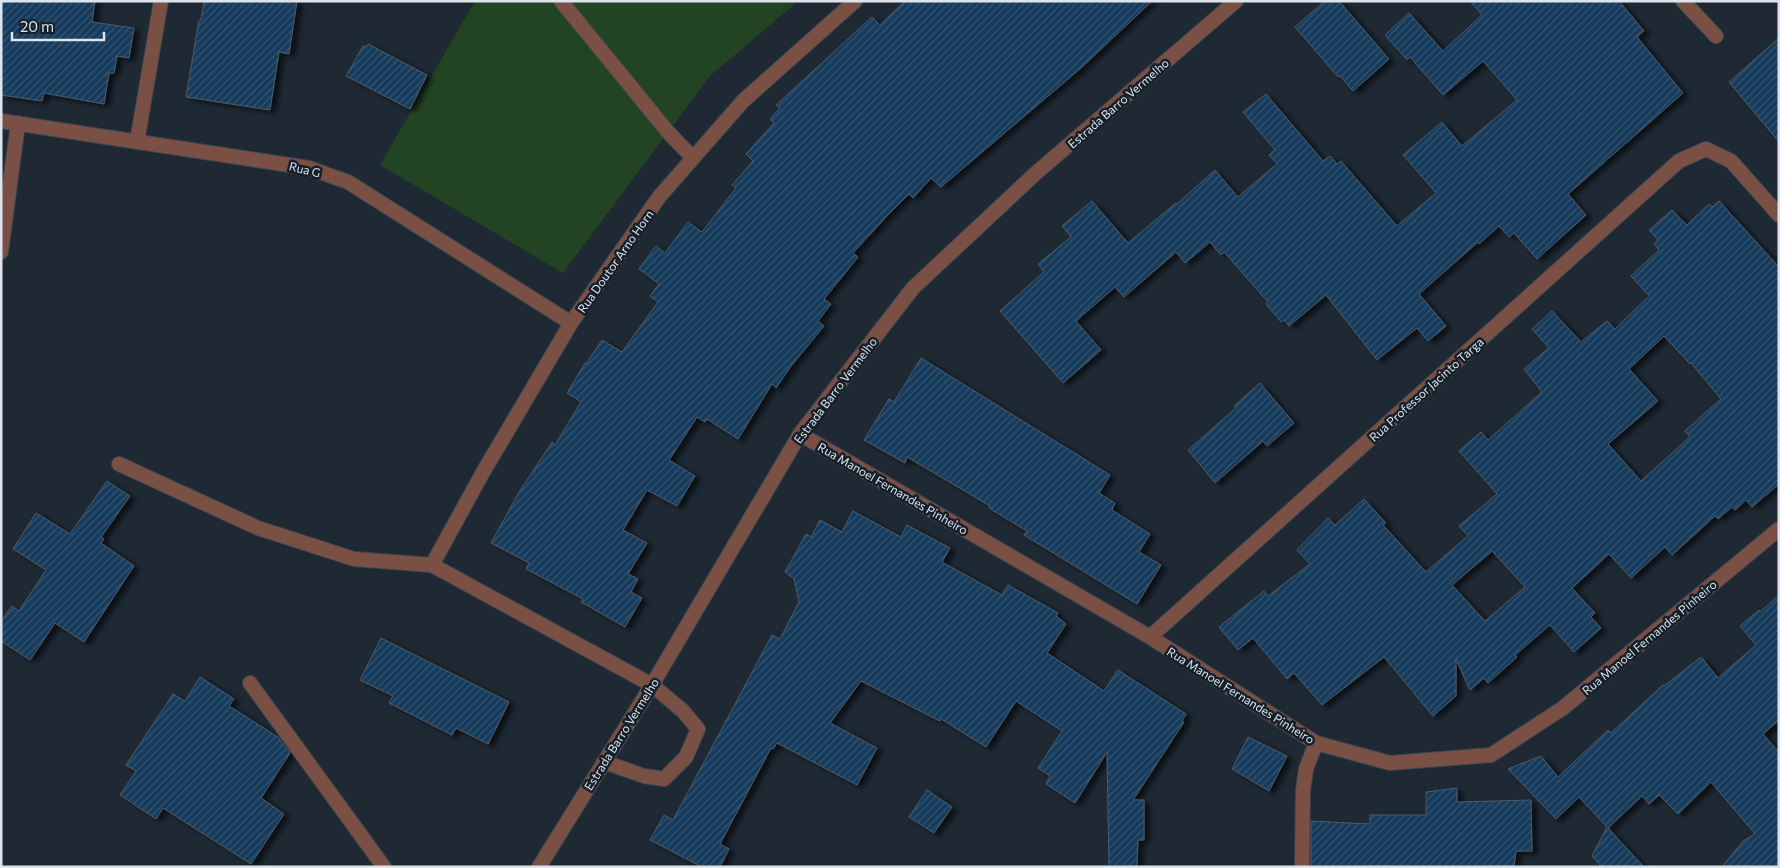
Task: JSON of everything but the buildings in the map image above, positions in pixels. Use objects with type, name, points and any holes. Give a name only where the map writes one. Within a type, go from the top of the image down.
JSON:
[{"type":"street","points":[[137,142],[161,1]]},
{"type":"street","points":[[561,1],[668,132],[693,158]]},
{"type":"street","name":"Rua Doutor Arno Horn","points":[[432,565],[482,474],[571,323],[659,197],[743,101],[855,1]]},
{"type":"street","name":"Estrada Barro Vermelho","points":[[539,867],[652,684],[800,434],[913,288],[1036,174],[1236,1]]},
{"type":"street","points":[[1683,1],[1716,36]]},
{"type":"street","name":"Rua G","points":[[1,121],[309,168],[348,182],[571,323]]},
{"type":"street","points":[[1,252],[18,124]]},
{"type":"street","name":"Rua Professor Jacinto Targa","points":[[1150,637],[1679,161],[1706,148],[1731,161],[1779,215]]},
{"type":"street","name":"Rua Manoel Fernandes Pinheiro","points":[[800,434],[1150,637],[1316,743],[1390,764],[1491,755],[1562,708],[1779,529]]},
{"type":"street","points":[[119,464],[267,531],[354,559],[432,565],[652,684],[683,711],[698,729],[686,757],[664,779],[644,776],[604,762]]},
{"type":"street","points":[[250,683],[384,867]]},
{"type":"street","points":[[1302,867],[1303,790],[1306,769],[1316,743]]},
{"type":"green space","points":[[475,1],[798,1],[710,76],[563,273],[380,165]]}]
